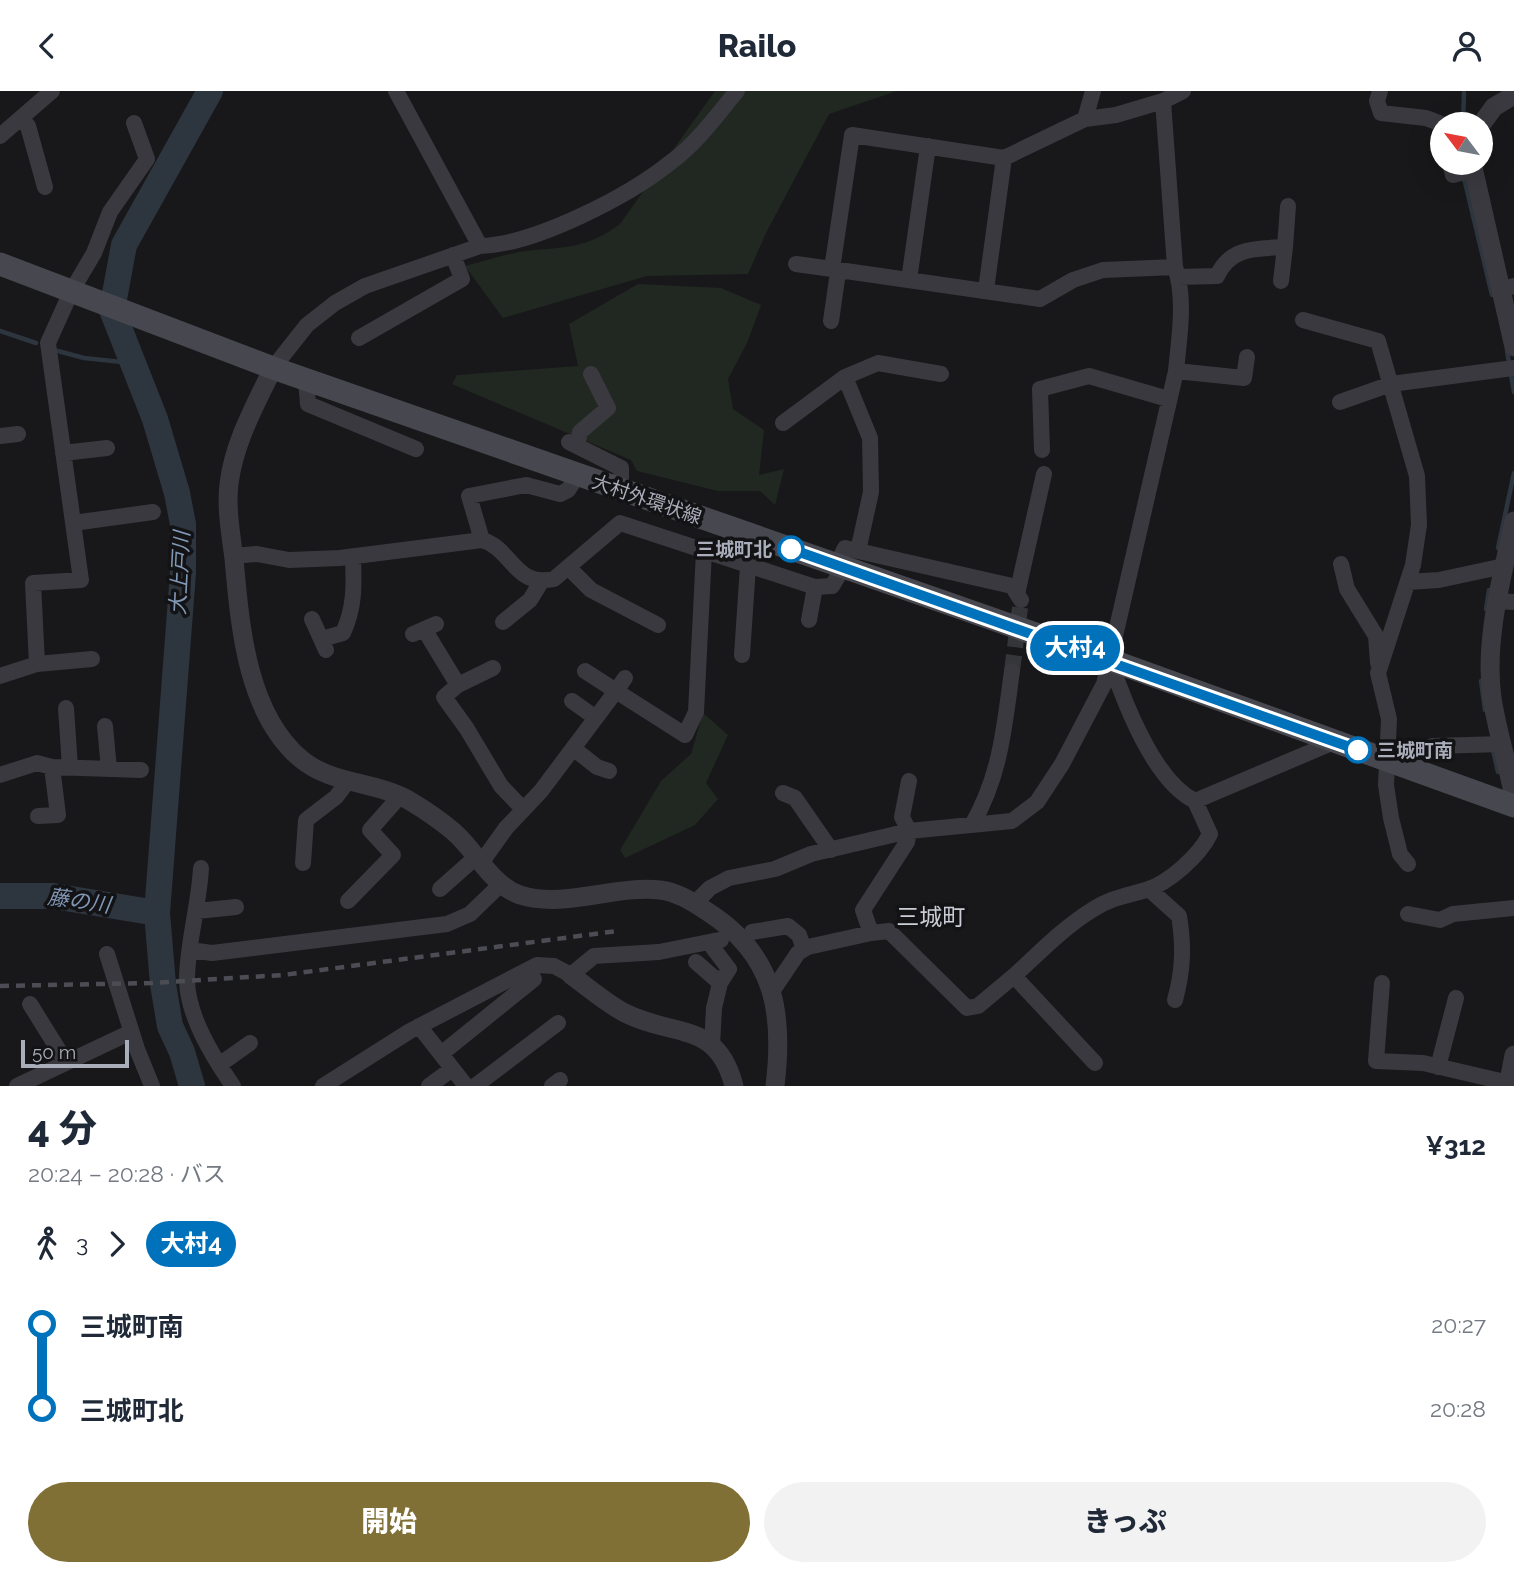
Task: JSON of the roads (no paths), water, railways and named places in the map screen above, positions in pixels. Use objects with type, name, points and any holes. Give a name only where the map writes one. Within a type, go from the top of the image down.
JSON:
[{"type":"main road","points":[[0,264],[76,294]]},
{"type":"main road","name":"大村外環状線","points":[[76,294],[306,380],[621,490],[846,561],[1514,806]]},
{"type":"street","points":[[0,136],[52,91]]},
{"type":"street","points":[[396,91],[481,246]]},
{"type":"street","points":[[737,91],[698,138],[671,163],[584,214],[547,230],[498,246],[481,246],[365,286],[335,303],[307,325],[273,368],[236,447],[229,486],[240,627],[269,717],[283,741],[302,760],[330,775],[400,796],[455,833],[502,883],[520,895],[560,898],[609,891],[660,890],[695,904],[739,936],[752,952],[773,990],[779,1043],[775,1086]]},
{"type":"street","points":[[1086,119],[1093,91]]},
{"type":"street","points":[[831,321],[852,135],[1004,158],[1086,119],[1116,115],[1163,101],[1183,91]]},
{"type":"street","points":[[1380,91],[1377,101],[1381,113],[1430,120]]},
{"type":"street","points":[[1490,112],[1514,95]]},
{"type":"street","points":[[695,904],[710,888],[729,878],[775,869],[831,849],[909,831],[1012,821],[1024,815],[1037,802],[1062,764],[1104,684],[1176,371],[1180,327],[1163,101]]},
{"type":"street","points":[[21,118],[29,126],[45,187]]},
{"type":"street","points":[[37,664],[33,583],[81,580],[48,343],[76,294],[110,212],[147,159],[134,123]]},
{"type":"street","points":[[909,280],[928,146]]},
{"type":"street","points":[[986,290],[1004,158]]},
{"type":"street","points":[[1467,175],[1507,288],[1514,347]]},
{"type":"street","points":[[1281,281],[1288,206]]},
{"type":"street","points":[[796,264],[1040,299],[1073,280],[1103,270],[1217,276],[1223,263],[1235,253],[1285,247]]},
{"type":"street","points":[[359,338],[408,300],[462,279],[453,255]]},
{"type":"street","points":[[1303,320],[1378,341],[1418,476],[1419,525],[1408,582],[1378,673]]},
{"type":"street","points":[[1176,371],[1244,378],[1247,357]]},
{"type":"street","points":[[783,423],[845,377],[878,363],[941,374]]},
{"type":"street","points":[[1340,402],[1391,384],[1507,369]]},
{"type":"street","points":[[591,373],[608,408],[580,432],[573,444],[621,468],[621,490]]},
{"type":"street","points":[[1042,450],[1040,389],[1089,376],[1168,400]]},
{"type":"street","points":[[233,556],[257,554],[289,560],[353,557],[482,540],[492,543],[526,577],[541,582],[554,579],[569,568],[620,523],[815,587],[832,586],[846,561],[871,492],[870,438],[845,377]]},
{"type":"street","points":[[306,380],[308,404],[416,449]]},
{"type":"street","points":[[0,436],[18,434]]},
{"type":"street","points":[[63,453],[107,448]]},
{"type":"street","points":[[846,561],[1012,586],[1019,597],[1044,474]]},
{"type":"street","points":[[482,540],[469,496],[526,485],[560,494],[568,490],[578,475]]},
{"type":"street","points":[[73,523],[153,512]]},
{"type":"street","points":[[1514,521],[1504,562],[1506,602],[1490,674],[1500,744],[1514,798]]},
{"type":"street","points":[[585,671],[620,684],[685,735],[696,712],[704,551]]},
{"type":"street","points":[[312,619],[324,645],[343,633],[355,597],[353,557]]},
{"type":"street","points":[[1408,582],[1439,580],[1504,562]]},
{"type":"street","points":[[1341,564],[1347,589],[1376,636],[1378,673],[1389,719],[1385,760],[1391,818],[1400,854],[1408,864]]},
{"type":"street","points":[[742,655],[748,566]]},
{"type":"street","points":[[569,568],[591,590],[658,625]]},
{"type":"street","points":[[503,622],[530,600],[541,582]]},
{"type":"street","points":[[809,620],[815,587]]},
{"type":"street","points":[[424,629],[458,685]]},
{"type":"street","points":[[0,675],[37,664],[92,659]]},
{"type":"street","points":[[773,990],[804,949],[889,931],[967,1008],[978,1006],[1069,925],[1120,895],[1149,889],[1176,872],[1206,843],[1210,834],[1208,824],[1195,801],[1177,792],[1126,710],[1110,660]]},
{"type":"street","points":[[493,668],[458,685],[443,697],[467,729],[501,786],[523,809]]},
{"type":"street","points":[[972,825],[987,799],[1000,762],[1012,671]]},
{"type":"street","points":[[440,889],[479,860],[573,748],[620,684]]},
{"type":"street","points":[[572,701],[596,718]]},
{"type":"street","points":[[66,709],[70,768]]},
{"type":"street","points":[[106,726],[109,769]]},
{"type":"street","points":[[1195,801],[1334,742]]},
{"type":"street","points":[[1432,746],[1500,744]]},
{"type":"street","points":[[573,748],[597,767],[609,771]]},
{"type":"street","points":[[0,775],[37,763],[52,767],[141,770]]},
{"type":"street","points":[[38,816],[58,815],[52,767]]},
{"type":"street","points":[[303,863],[306,820],[336,797],[348,781]]},
{"type":"street","points":[[871,933],[863,911],[907,842],[909,831],[902,817],[909,781]]},
{"type":"street","points":[[783,793],[795,798],[831,849]]},
{"type":"street","points":[[348,901],[393,855],[370,830],[400,796]]},
{"type":"street","points":[[201,868],[190,950],[188,996],[219,1065],[233,1086]]},
{"type":"street","points":[[190,950],[212,953],[447,923],[470,914],[502,883]]},
{"type":"street","points":[[1149,889],[1179,916],[1184,950],[1175,1000]]},
{"type":"street","points":[[197,911],[236,907]]},
{"type":"street","points":[[1408,914],[1440,920],[1452,914],[1514,908]]},
{"type":"street","points":[[752,932],[777,925],[788,926],[799,935],[804,949]]},
{"type":"street","points":[[571,975],[594,956],[659,951],[719,940],[713,948],[729,969],[720,983],[712,1045]]},
{"type":"street","points":[[107,954],[131,1032],[152,1086]]},
{"type":"street","points":[[696,962],[720,983]]},
{"type":"street","points":[[441,1054],[534,979],[544,964],[571,975],[625,1013],[712,1045],[723,1054],[734,1086]]},
{"type":"street","points":[[1014,976],[1095,1063]]},
{"type":"street","points":[[334,1083],[419,1026],[534,979]]},
{"type":"street","points":[[1382,983],[1376,1062],[1438,1067],[1509,1085],[1514,1055]]},
{"type":"street","points":[[1438,1067],[1456,998]]},
{"type":"street","points":[[30,1004],[66,1062]]},
{"type":"street","points":[[475,1086],[558,1023]]},
{"type":"street","points":[[419,1026],[466,1086]]},
{"type":"street","points":[[17,1086],[131,1032]]},
{"type":"street","points":[[219,1065],[250,1043]]},
{"type":"street","points":[[429,1086],[452,1069]]},
{"type":"waterway","name":"大上戸川","points":[[192,1086],[182,1052],[170,1026],[163,984],[157,913],[183,573],[183,524],[177,493],[155,419],[112,310],[124,245],[210,91]]},
{"type":"waterway","points":[[1463,112],[1464,93]]},
{"type":"waterway","points":[[1464,178],[1492,295]]},
{"type":"waterway","points":[[0,331],[36,343]]},
{"type":"waterway","points":[[58,351],[84,358],[131,363]]},
{"type":"waterway","points":[[1507,351],[1514,392]]},
{"type":"waterway","points":[[1498,548],[1514,473]]},
{"type":"waterway","points":[[1486,609],[1489,590]]},
{"type":"waterway","points":[[1481,681],[1485,710]]},
{"type":"waterway","points":[[1493,750],[1498,772]]},
{"type":"waterway","name":"藤の川","points":[[0,896],[53,896],[157,913]]},
{"type":"tunnel","points":[[1012,671],[1021,600]]},
{"type":"railway","points":[[0,986],[151,983],[283,975],[617,931]]},
{"type":"place","name":"三城町北","points":[[791,549]]},
{"type":"place","name":"三城町南","points":[[1358,750]]},
{"type":"district","name":"三城町","points":[[931,917]]}]
